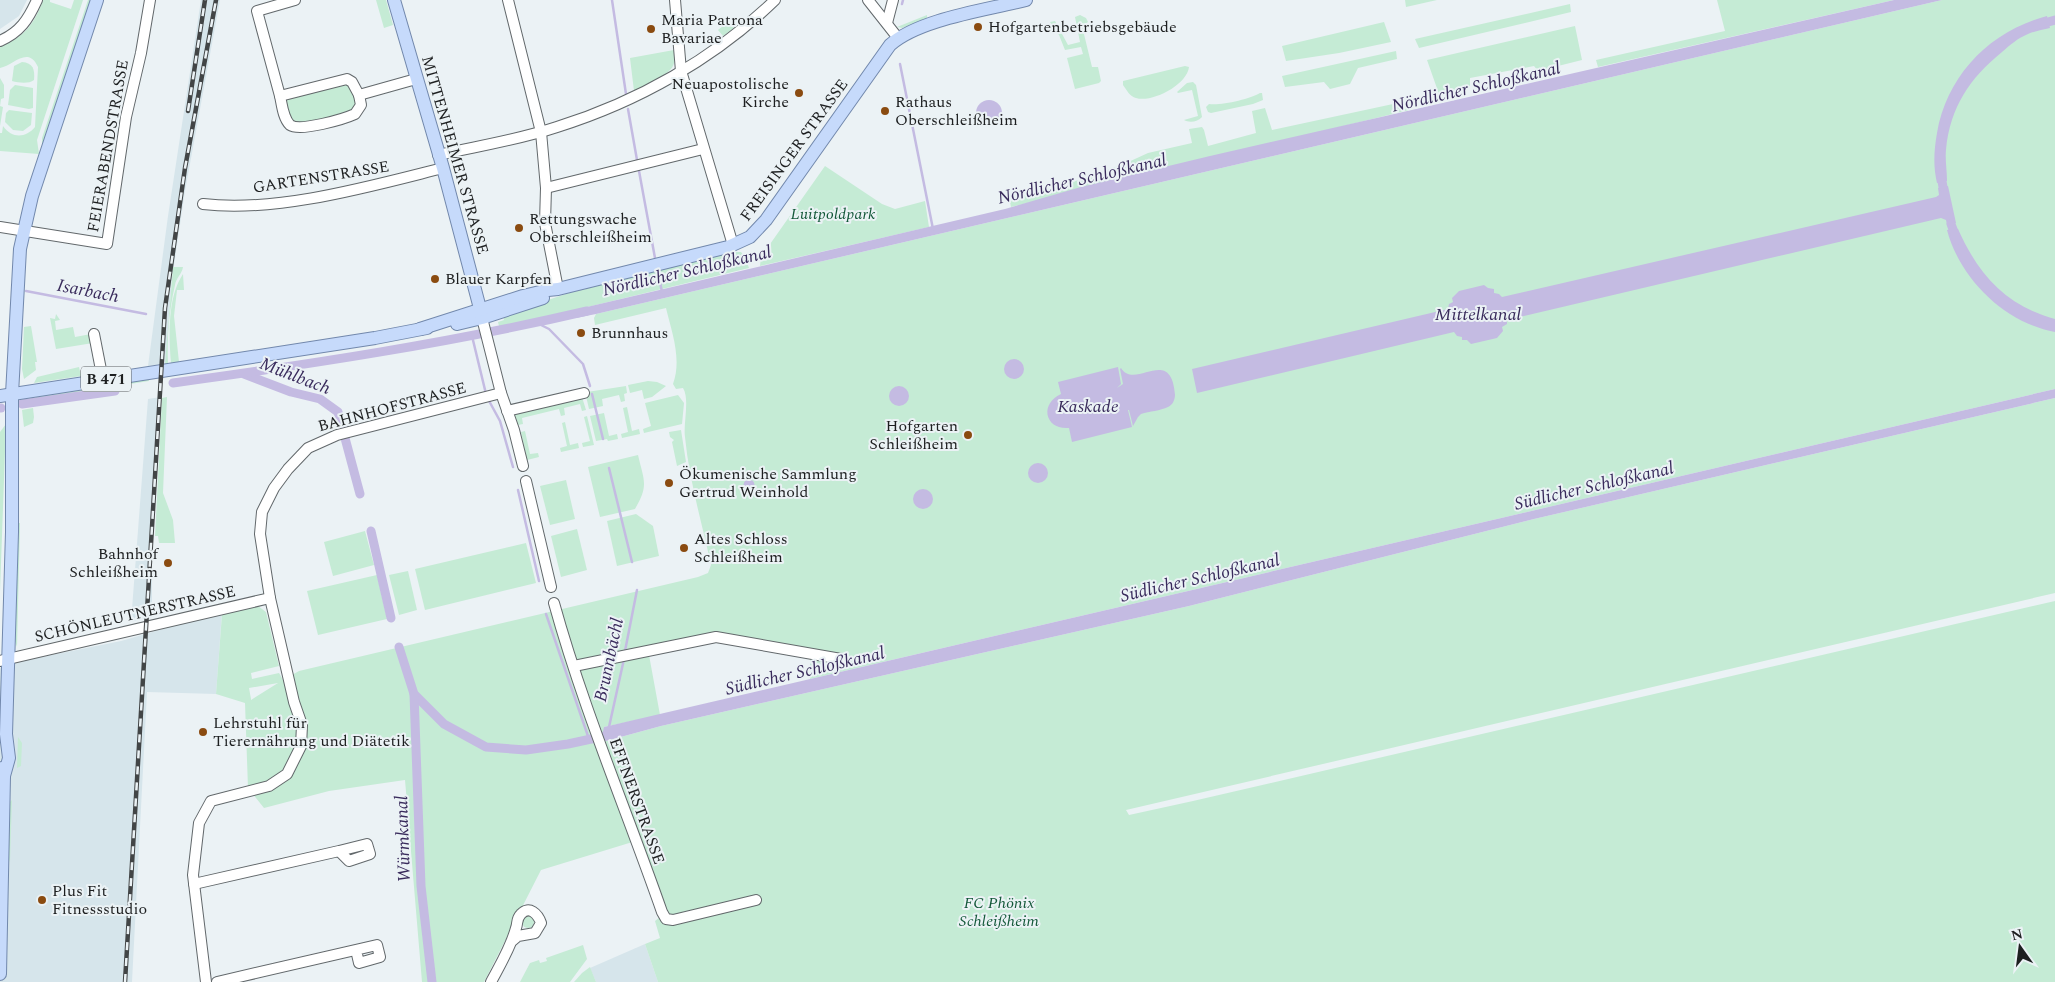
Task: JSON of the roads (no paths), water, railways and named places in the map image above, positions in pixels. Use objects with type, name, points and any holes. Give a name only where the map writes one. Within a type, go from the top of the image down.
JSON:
[{"type":"main road","points":[[0,974],[2,757],[6,734],[4,660],[12,532],[6,395],[20,249],[32,196],[97,0]]},
{"type":"main road","name":"MITTENHEIMER STRASSE","points":[[394,0],[443,168],[483,318]]},
{"type":"main road","name":"FREISINGER STRASSE","points":[[483,318],[548,290],[732,245],[750,237],[766,220],[890,45],[898,38],[922,26],[1021,1]]},
{"type":"main road","name":"B 471","points":[[6,395],[375,338],[483,318]]},
{"type":"street","points":[[0,41],[17,32],[23,26],[37,0]]},
{"type":"street","name":"FEIERABENDSTRASSE","points":[[23,230],[107,244],[125,126],[150,0]]},
{"type":"street","points":[[280,96],[347,79],[352,82],[359,95],[361,105],[355,114],[302,128],[290,124],[285,118],[255,11],[295,0]]},
{"type":"street","points":[[508,0],[540,132],[546,188],[545,223],[558,289]]},
{"type":"street","points":[[675,0],[681,71],[732,245]]},
{"type":"street","points":[[438,155],[540,132],[619,104],[647,91],[681,71],[736,34],[775,0]]},
{"type":"street","points":[[868,0],[898,38]]},
{"type":"street","points":[[888,23],[893,0]]},
{"type":"street","points":[[359,95],[416,79]]},
{"type":"street","points":[[546,188],[703,149]]},
{"type":"street","name":"GARTENSTRASSE","points":[[202,204],[225,206],[307,198],[364,188],[443,168]]},
{"type":"street","points":[[0,227],[23,230]]},
{"type":"street","points":[[483,318],[497,394],[507,411],[514,430],[523,466]]},
{"type":"street","points":[[94,334],[103,380]]},
{"type":"street","points":[[507,411],[584,393]]},
{"type":"street","name":"BAHNHOFSTRASSE","points":[[206,982],[194,884],[195,848],[199,823],[211,801],[269,786],[287,774],[302,746],[302,725],[294,702],[270,598],[261,549],[260,519],[262,512],[274,488],[299,456],[320,441],[350,431],[497,394]]},
{"type":"street","points":[[526,481],[551,587]]},
{"type":"street","name":"SCHÖNLEUTNERSTRASSE","points":[[4,660],[270,598]]},
{"type":"street","name":"EFFNERSTRASSE","points":[[554,603],[600,745],[666,920],[674,920],[756,900]]},
{"type":"street","points":[[574,666],[716,637],[841,659]]},
{"type":"street","points":[[194,884],[340,850]]},
{"type":"street","points":[[491,982],[511,942]]},
{"type":"street","points":[[218,982],[356,950]]},
{"type":"water","points":[[1894,0],[1942,0],[596,314],[576,318],[574,310],[1005,209],[1081,187],[1210,156]]},
{"type":"water","points":[[2047,16],[2050,28],[2030,33],[2011,44],[1980,72],[1971,83],[1957,107],[1948,135],[1946,154],[1947,181],[1937,183],[1934,158],[1937,133],[1942,112],[1950,92],[1961,74],[1974,58],[2007,32]]},
{"type":"water","points":[[989,100],[999,103],[1002,113],[999,123],[989,126],[979,123],[976,113],[979,103]]},
{"type":"water","name":"Mittelkanal","points":[[1948,186],[1956,223],[1947,225],[1946,220],[1941,218],[1507,320],[1507,324],[1502,327],[1503,331],[1497,338],[1471,344],[1467,340],[1462,340],[1462,337],[1457,336],[1454,332],[1197,393],[1192,369],[1448,309],[1449,304],[1453,302],[1452,298],[1459,291],[1484,285],[1494,289],[1494,293],[1502,297],[1936,197],[1939,195],[1938,188]]},
{"type":"water","points":[[1958,229],[1975,260],[1996,286],[2022,306],[2055,319],[2055,332],[2019,319],[2002,309],[1987,296],[1962,265],[1953,248],[1947,230]]},
{"type":"water","points":[[1010,359],[1018,359],[1024,365],[1024,373],[1018,379],[1010,379],[1004,373],[1004,365]]},
{"type":"water","name":"Kaskade","points":[[1118,367],[1121,384],[1117,388],[1123,384],[1121,368],[1127,374],[1135,375],[1160,370],[1167,372],[1172,380],[1174,400],[1170,406],[1141,414],[1133,426],[1128,410],[1132,427],[1072,442],[1069,428],[1061,428],[1055,425],[1048,416],[1050,404],[1054,398],[1061,394],[1058,382]]},
{"type":"water","points":[[899,386],[906,389],[909,396],[906,403],[899,406],[892,403],[889,396],[892,389]]},
{"type":"water","points":[[2055,389],[2055,398],[1534,519],[1189,606],[661,726],[606,741],[602,736],[604,727]]},
{"type":"water","points":[[1034,463],[1042,463],[1048,469],[1048,477],[1042,483],[1034,483],[1028,477],[1028,469]]},
{"type":"water","points":[[749,479],[755,485],[749,491],[743,485]]},
{"type":"water","points":[[919,489],[927,489],[933,495],[933,503],[927,509],[919,509],[913,503],[913,495]]},
{"type":"waterway","points":[[612,0],[626,94]]},
{"type":"waterway","points":[[902,4],[903,0]]},
{"type":"waterway","points":[[2037,25],[2055,20]]},
{"type":"waterway","points":[[900,64],[933,229]]},
{"type":"waterway","points":[[628,109],[637,160]]},
{"type":"waterway","points":[[1940,170],[1943,187]]},
{"type":"waterway","points":[[639,171],[655,258]]},
{"type":"waterway","points":[[1951,224],[1957,240]]},
{"type":"waterway","points":[[658,272],[662,292]]},
{"type":"waterway","name":"Isarbach","points":[[26,291],[146,314]]},
{"type":"waterway","name":"Nördlicher Schloßkanal","points":[[173,383],[381,352],[536,323],[587,311]]},
{"type":"waterway","name":"Brunnbächl","points":[[537,323],[549,329],[583,364],[590,386]]},
{"type":"waterway","points":[[472,336],[486,394]]},
{"type":"waterway","name":"Mühlbach","points":[[244,374],[291,392],[320,399],[338,412],[360,494]]},
{"type":"waterway","points":[[22,404],[115,391]]},
{"type":"waterway","name":"Brunnbächl","points":[[592,394],[603,439]]},
{"type":"waterway","points":[[488,399],[500,421],[513,467]]},
{"type":"waterway","name":"Brunnbächl","points":[[609,468],[632,562]]},
{"type":"waterway","points":[[518,490],[539,581]]},
{"type":"waterway","name":"Mühlbach","points":[[371,531],[391,618]]},
{"type":"waterway","name":"Brunnbächl","points":[[625,651],[637,590]]},
{"type":"waterway","points":[[546,614],[589,739]]},
{"type":"waterway","name":"Südlicher Schloßkanal","points":[[399,647],[414,694],[444,724],[486,747],[526,750],[605,736]]},
{"type":"waterway","name":"Brunnbächl","points":[[609,727],[624,659]]},
{"type":"waterway","name":"Würmkanal","points":[[414,694],[421,886],[432,982]]},
{"type":"railway","points":[[188,111],[205,0]]},
{"type":"railway","points":[[125,982],[165,308],[185,168],[216,0]]},
{"type":"place","name":"Hofgartenbetriebsgebäude","points":[[978,27]]},
{"type":"place","name":"Maria Patrona Bavariae","points":[[651,29]]},
{"type":"place","name":"Neuapostolische Kirche","points":[[799,93]]},
{"type":"place","name":"Rathaus Oberschleißheim","points":[[885,111]]},
{"type":"place","name":"Rettungswache Oberschleißheim","points":[[519,228]]},
{"type":"place","name":"Blauer Karpfen","points":[[435,279]]},
{"type":"place","name":"Brunnhaus","points":[[581,333]]},
{"type":"place","name":"Hofgarten Schleißheim","points":[[968,435]]},
{"type":"place","name":"Ökumenische Sammlung Gertrud Weinhold","points":[[669,483]]},
{"type":"place","name":"Altes Schloss Schleißheim","points":[[684,548]]},
{"type":"place","name":"Bahnhof Schleißheim","points":[[168,563]]},
{"type":"place","name":"Lehrstuhl für Tierernährung und Diätetik","points":[[203,732]]},
{"type":"place","name":"Plus Fit Fitnessstudio","points":[[42,900]]},
{"type":"park label","name":"Luitpoldpark","points":[[833,214]]},
{"type":"park label","name":"FC Phönix Schleißheim","points":[[999,912]]}]
